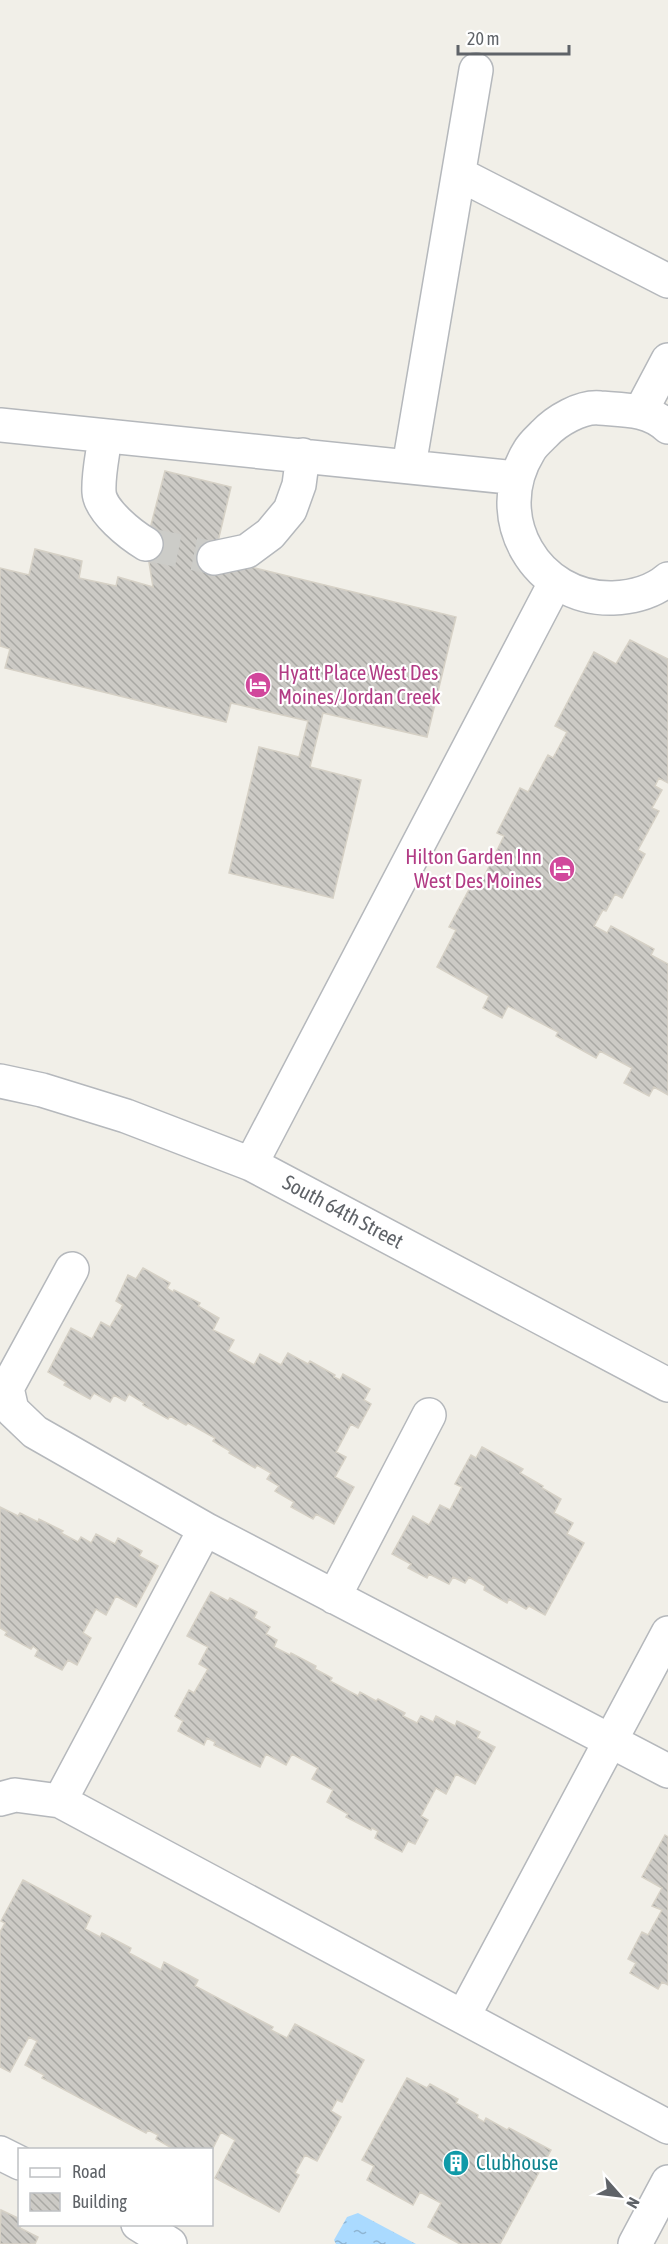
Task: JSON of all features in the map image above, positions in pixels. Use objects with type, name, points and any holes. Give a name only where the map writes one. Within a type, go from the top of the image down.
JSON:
[{"type":"street","points":[[409,466],[476,70]]},
{"type":"street","points":[[459,174],[668,281]]},
{"type":"street","points":[[668,360],[654,419],[595,407],[550,427],[529,450],[517,478],[514,508],[516,526],[527,553],[555,583],[574,593],[595,598],[630,598],[668,579]]},
{"type":"street","points":[[0,425],[517,478]]},
{"type":"street","points":[[105,436],[99,495],[112,516],[127,532],[146,544]]},
{"type":"street","points":[[214,558],[248,551],[270,534],[290,510],[299,485],[303,455]]},
{"type":"street","points":[[251,1164],[555,583]]},
{"type":"street","name":"South 64th Street","points":[[0,1081],[42,1090],[126,1116],[251,1164],[668,1385]]},
{"type":"street","points":[[72,1269],[7,1388],[12,1410],[35,1432],[205,1529],[668,1771]]},
{"type":"street","points":[[334,1597],[429,1415]]},
{"type":"street","points":[[60,1801],[205,1529]]},
{"type":"street","points":[[463,2017],[668,1633]]},
{"type":"street","points":[[0,1799],[15,1795],[60,1801],[668,2127]]},
{"type":"street","points":[[0,2153],[18,2162]]},
{"type":"street","points":[[635,2244],[668,2182]]},
{"type":"street","points":[[141,2226],[170,2244]]},
{"type":"water","points":[[358,2213],[416,2244],[336,2244],[334,2240],[347,2217]]},
{"type":"building","name":"Hyatt Place West Des Moines/Jordan Creek","points":[[165,471],[231,487],[214,558],[456,617],[427,737],[323,713],[310,767],[361,780],[333,898],[229,873],[259,747],[299,757],[308,721],[231,703],[226,722],[5,668],[10,649],[0,646],[0,568],[29,575],[35,549],[82,561],[79,578],[116,586],[118,577],[153,587],[146,544]]},
{"type":"building","name":"Hilton Garden Inn West Des Moines","points":[[630,640],[668,659],[668,783],[659,778],[655,786],[662,790],[652,808],[659,811],[638,850],[645,854],[622,898],[615,894],[606,911],[603,910],[594,926],[607,933],[611,926],[654,949],[651,955],[668,964],[668,1095],[654,1087],[649,1096],[624,1083],[632,1068],[600,1051],[596,1058],[556,1036],[558,1032],[508,1006],[502,1018],[483,1008],[489,996],[437,967],[456,930],[449,927],[472,884],[479,887],[504,836],[497,833],[520,788],[528,792],[548,755],[553,758],[567,732],[555,726],[594,652],[616,664]]},
{"type":"building","points":[[143,1268],[170,1283],[167,1288],[173,1292],[174,1290],[200,1303],[198,1306],[219,1318],[213,1330],[234,1340],[228,1351],[254,1365],[260,1354],[281,1365],[288,1353],[308,1364],[310,1361],[340,1380],[343,1374],[370,1389],[364,1400],[371,1404],[358,1428],[351,1424],[336,1452],[346,1457],[335,1477],[354,1487],[334,1524],[316,1514],[313,1519],[291,1507],[294,1502],[275,1491],[279,1486],[267,1479],[271,1473],[257,1465],[255,1468],[229,1453],[230,1451],[213,1441],[215,1438],[188,1423],[186,1425],[170,1416],[168,1419],[129,1394],[125,1401],[114,1395],[110,1402],[94,1393],[90,1399],[64,1385],[66,1382],[48,1372],[71,1328],[92,1339],[101,1322],[110,1327],[123,1305],[116,1301],[128,1275],[136,1279]]},
{"type":"building","points":[[482,1447],[523,1469],[520,1473],[561,1499],[554,1513],[573,1523],[567,1534],[584,1543],[545,1615],[529,1606],[526,1609],[509,1599],[507,1603],[484,1590],[485,1586],[469,1577],[465,1583],[453,1577],[449,1584],[429,1574],[427,1578],[408,1568],[411,1564],[392,1554],[413,1516],[429,1525],[440,1505],[450,1510],[462,1487],[455,1484],[471,1455],[476,1458]]},
{"type":"building","points":[[0,1507],[18,1516],[20,1513],[38,1522],[39,1519],[63,1531],[61,1533],[78,1542],[81,1537],[91,1543],[96,1534],[115,1544],[118,1538],[142,1551],[139,1556],[158,1566],[136,1607],[116,1596],[106,1615],[96,1609],[83,1633],[91,1638],[77,1665],[68,1660],[62,1670],[35,1656],[38,1650],[33,1646],[31,1649],[5,1635],[7,1632],[0,1628]]},
{"type":"building","points":[[211,1592],[228,1601],[230,1598],[257,1612],[254,1618],[270,1627],[266,1634],[277,1640],[274,1647],[316,1666],[315,1669],[332,1678],[330,1681],[358,1696],[360,1692],[376,1701],[378,1699],[405,1713],[403,1716],[417,1723],[421,1716],[433,1722],[436,1716],[455,1726],[457,1721],[480,1732],[477,1738],[495,1747],[475,1784],[456,1774],[446,1794],[436,1788],[421,1816],[428,1820],[415,1844],[408,1841],[402,1852],[375,1838],[378,1831],[372,1828],[371,1830],[346,1817],[348,1814],[327,1802],[333,1790],[312,1779],[318,1768],[292,1754],[286,1765],[266,1754],[260,1767],[214,1745],[215,1742],[207,1738],[204,1745],[178,1731],[183,1721],[175,1716],[189,1690],[194,1693],[208,1669],[199,1664],[208,1647],[187,1636]]},
{"type":"building","points":[[665,1835],[668,1837],[668,1985],[662,1982],[658,1989],[630,1973],[636,1963],[628,1959],[642,1932],[648,1935],[662,1910],[652,1906],[662,1888],[642,1877]]},
{"type":"building","points":[[23,1880],[91,1916],[85,1929],[100,1937],[102,1933],[131,1948],[129,1953],[161,1970],[164,1962],[198,1980],[195,1986],[273,2027],[271,2030],[287,2038],[295,2024],[364,2060],[342,2102],[337,2100],[331,2111],[341,2117],[317,2161],[305,2155],[295,2173],[299,2175],[279,2212],[215,2178],[235,2140],[221,2132],[213,2148],[172,2148],[156,2139],[158,2135],[148,2130],[146,2133],[42,2078],[44,2075],[25,2065],[37,2041],[29,2037],[10,2072],[0,2067],[0,1932],[5,1923],[1,1921]]},
{"type":"building","name":"Clubhouse","points":[[407,2078],[427,2088],[430,2084],[458,2099],[456,2103],[478,2115],[477,2118],[484,2122],[486,2118],[551,2150],[500,2244],[460,2244],[428,2227],[441,2203],[420,2192],[413,2205],[367,2180],[374,2166],[362,2160]]},
{"type":"building","points":[[1,2210],[18,2218],[20,2228],[38,2237],[35,2244],[0,2244]]},
{"type":"tunnel","points":[[146,544],[214,558]]},
{"type":"place","name":"Hyatt Place West Des Moines/Jordan Creek","points":[[258,685]]},
{"type":"place","name":"Hilton Garden Inn West Des Moines","points":[[562,869]]},
{"type":"place","name":"Clubhouse","points":[[456,2163]]}]
